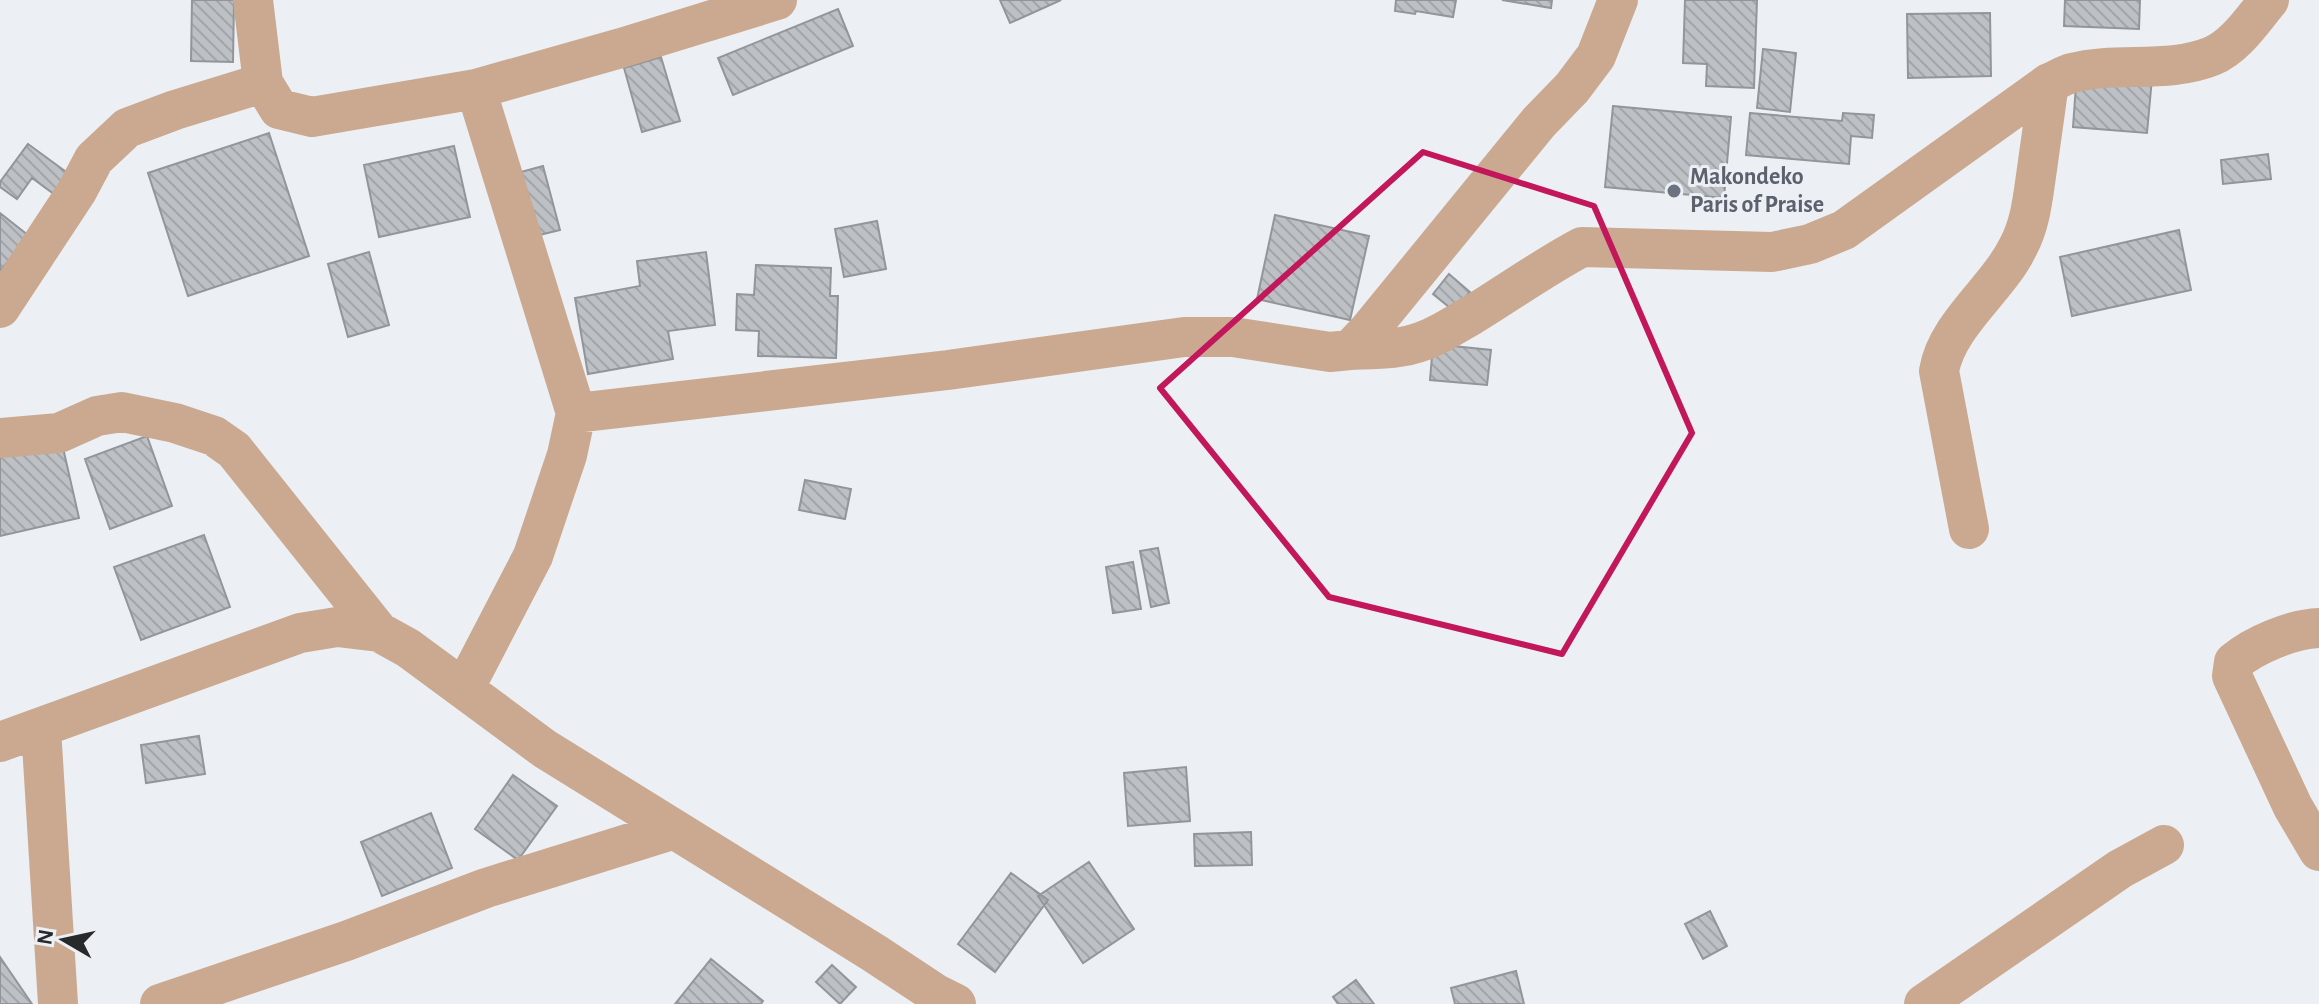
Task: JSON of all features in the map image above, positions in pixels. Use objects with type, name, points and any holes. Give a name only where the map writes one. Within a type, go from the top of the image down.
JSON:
[{"type":"street","points":[[253,0],[263,83],[279,109],[312,117],[476,89],[777,0]]},
{"type":"street","points":[[1350,350],[1539,122],[1572,88],[1596,56],[1618,0]]},
{"type":"street","points":[[576,413],[948,370],[1184,337],[1233,337],[1330,352],[1389,348],[1421,342],[1582,247],[1772,252],[1810,244],[1844,230],[2049,83],[2069,73],[2185,63],[2214,56],[2239,36],[2269,0]]},
{"type":"street","points":[[0,308],[77,191],[94,159],[127,128],[263,83]]},
{"type":"street","points":[[1969,529],[1939,371],[1948,343],[2002,272],[2018,247],[2029,219],[2049,83]]},
{"type":"street","points":[[464,689],[533,556],[567,455],[576,413],[476,89]]},
{"type":"street","points":[[0,438],[59,433],[97,416],[122,412],[175,423],[214,436],[234,450],[379,632]]},
{"type":"street","points":[[0,742],[300,633],[337,627],[379,632],[408,648],[545,749],[956,1004]]},
{"type":"street","points":[[2319,628],[2295,631],[2243,654],[2234,662],[2232,676],[2293,807],[2319,851]]},
{"type":"street","points":[[41,728],[58,1004]]},
{"type":"street","points":[[160,1004],[346,941],[486,888],[672,830]]},
{"type":"street","points":[[1924,1004],[2120,869],[2164,845]]},
{"type":"highlighted area","points":[[1423,152],[1594,206],[1692,433],[1562,654],[1329,597],[1160,388]]},
{"type":"building","points":[[192,0],[234,0],[233,62],[191,61]]},
{"type":"building","points":[[1000,0],[1061,0],[1010,23]]},
{"type":"building","points":[[1396,0],[1456,0],[1453,17],[1395,11]]},
{"type":"building","points":[[1502,0],[1552,0],[1551,8]]},
{"type":"building","points":[[1685,0],[1757,0],[1754,88],[1706,86],[1707,64],[1683,63]]},
{"type":"building","points":[[2065,0],[2140,0],[2139,29],[2064,26]]},
{"type":"building","points":[[838,9],[853,46],[733,95],[718,58]]},
{"type":"building","points":[[1990,13],[1991,76],[1908,78],[1907,14]]},
{"type":"building","points":[[1763,49],[1796,53],[1790,112],[1757,108]]},
{"type":"building","points":[[661,57],[680,121],[642,132],[624,68]]},
{"type":"building","points":[[2077,71],[2152,78],[2147,133],[2073,127]]},
{"type":"building","points":[[1613,106],[1731,117],[1724,198],[1605,187]]},
{"type":"building","points":[[1750,113],[1842,121],[1843,113],[1874,115],[1872,138],[1851,136],[1849,164],[1746,155]]},
{"type":"building","points":[[269,133],[309,256],[188,296],[148,173]]},
{"type":"building","points":[[28,144],[73,177],[58,197],[32,178],[17,199],[0,187],[0,182]]},
{"type":"building","points":[[454,146],[470,217],[379,237],[364,165]]},
{"type":"building","points":[[2268,154],[2271,179],[2223,184],[2221,160]]},
{"type":"building","points":[[543,166],[560,230],[527,238],[510,175]]},
{"type":"building","points":[[0,213],[29,236],[0,271]]},
{"type":"building","points":[[1275,215],[1369,236],[1350,320],[1257,299]]},
{"type":"building","points":[[877,221],[886,269],[844,277],[835,229]]},
{"type":"building","points":[[2179,230],[2191,290],[2072,316],[2060,257]]},
{"type":"building","points":[[369,252],[389,325],[348,337],[328,264]]},
{"type":"building","points":[[706,252],[715,325],[668,331],[673,359],[588,374],[575,298],[640,286],[637,261]]},
{"type":"building","points":[[756,265],[831,268],[830,296],[838,296],[836,358],[758,356],[759,331],[736,330],[737,294],[754,295]]},
{"type":"building","points":[[1449,274],[1470,292],[1454,311],[1433,294]]},
{"type":"building","points":[[1433,344],[1491,350],[1487,385],[1430,380]]},
{"type":"building","points":[[147,436],[172,506],[110,529],[85,459]]},
{"type":"building","points":[[61,439],[79,518],[0,536],[0,452]]},
{"type":"building","points":[[805,480],[851,489],[845,519],[799,510]]},
{"type":"building","points":[[204,535],[230,607],[141,640],[114,567]]},
{"type":"building","points":[[1158,548],[1169,603],[1151,607],[1140,551]]},
{"type":"building","points":[[1133,562],[1141,609],[1113,613],[1106,567]]},
{"type":"building","points":[[199,736],[205,774],[146,783],[141,745]]},
{"type":"building","points":[[1186,767],[1190,821],[1128,826],[1124,773]]},
{"type":"building","points":[[513,775],[557,806],[518,860],[475,829]]},
{"type":"building","points":[[431,813],[452,868],[382,896],[361,842]]},
{"type":"building","points":[[1251,832],[1252,865],[1195,866],[1194,834]]},
{"type":"building","points":[[1089,862],[1134,929],[1083,963],[1038,896]]},
{"type":"building","points":[[1011,873],[1048,900],[995,972],[958,944]]},
{"type":"building","points":[[1710,911],[1727,946],[1703,959],[1685,924]]},
{"type":"building","points":[[0,957],[32,1004],[0,1004]]},
{"type":"building","points":[[711,959],[763,1001],[761,1004],[675,1004]]},
{"type":"building","points":[[832,965],[856,987],[840,1004],[816,982]]},
{"type":"building","points":[[1516,971],[1524,1004],[1455,1004],[1451,988]]},
{"type":"building","points":[[1356,980],[1374,1004],[1338,1004],[1333,997]]},
{"type":"place","name":"Makondeko Paris of Praise","points":[[1674,191]]}]
